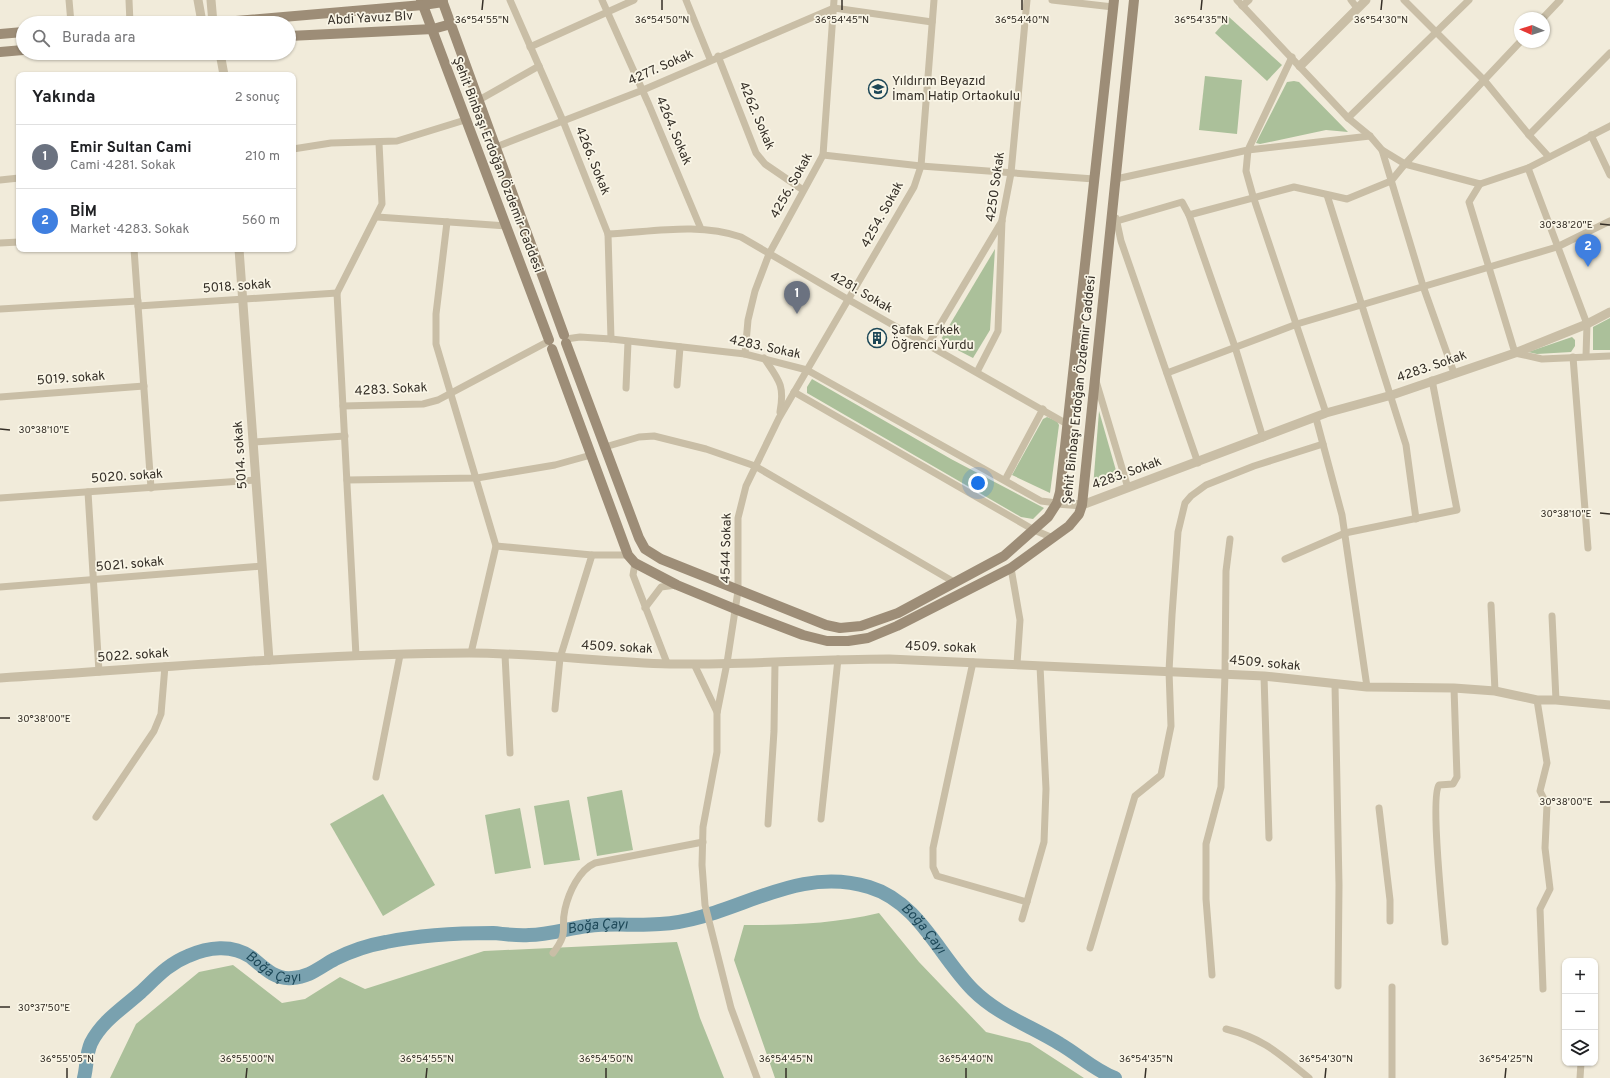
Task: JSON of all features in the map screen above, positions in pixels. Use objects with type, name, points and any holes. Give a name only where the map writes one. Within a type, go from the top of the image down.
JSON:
[{"type":"main road","name":"Şehit Binbaşı Erdoğan Özdemir Caddesi","points":[[422,3],[433,29],[465,120],[507,226],[628,554],[635,563],[677,585],[735,609],[803,635],[827,641],[848,641],[868,638],[898,626],[1011,568],[1069,526],[1079,514],[1082,505],[1134,0]]},
{"type":"main road","name":"Abdi Yavuz Blv","points":[[282,16],[442,1]]},
{"type":"main road","name":"Şehit Binbaşı Erdoğan Özdemir Caddesi","points":[[442,1],[639,538],[646,548],[661,559],[826,625],[840,628],[861,626],[898,613],[1004,556],[1048,517],[1057,503],[1113,3]]},
{"type":"main road","name":"Abdi Yavuz Blv","points":[[296,36],[433,29],[451,24]]},
{"type":"main road","points":[[0,34],[16,33]]},
{"type":"main road","points":[[0,52],[16,51]]},
{"type":"main road","points":[[556,333],[565,339],[561,350],[550,345],[551,336],[556,333]]},
{"type":"street","points":[[69,0],[70,16]]},
{"type":"street","points":[[129,0],[130,16]]},
{"type":"street","points":[[198,0],[204,16]]},
{"type":"street","points":[[208,16],[211,0]]},
{"type":"street","name":"4266. Sokak","points":[[510,0],[563,121],[608,234],[611,339]]},
{"type":"street","name":"4264. Sokak","points":[[602,0],[643,90],[701,229]]},
{"type":"street","points":[[530,47],[634,0]]},
{"type":"street","points":[[686,0],[710,60]]},
{"type":"street","name":"4256. Sokak","points":[[746,354],[748,320],[755,291],[769,254],[802,190],[823,155],[834,0]]},
{"type":"street","name":"4254. Sokak","points":[[779,418],[914,187],[921,166],[934,0]]},
{"type":"street","name":"4250 Sokak","points":[[977,372],[998,331],[1002,220],[1011,173],[1027,0]]},
{"type":"street","points":[[1052,0],[1113,3]]},
{"type":"street","points":[[1237,0],[1348,118],[1370,136],[1382,150],[1405,164],[1480,184],[1528,168],[1610,126]]},
{"type":"street","points":[[1242,6],[1249,0]]},
{"type":"street","points":[[1351,0],[1357,8]]},
{"type":"street","points":[[1300,66],[1366,0]]},
{"type":"street","points":[[1404,0],[1484,80],[1529,136],[1549,157]]},
{"type":"street","points":[[1348,118],[1469,0]]},
{"type":"street","points":[[1548,12],[1560,0]]},
{"type":"street","points":[[834,8],[932,22]]},
{"type":"street","name":"4277. Sokak","points":[[496,147],[643,90],[718,56],[834,8]]},
{"type":"street","points":[[1189,215],[1253,196],[1294,187],[1347,199],[1391,181],[1405,164],[1514,48]]},
{"type":"street","points":[[1529,136],[1610,53]]},
{"type":"street","name":"4262. Sokak","points":[[718,56],[756,153],[764,164],[802,190]]},
{"type":"street","points":[[1292,57],[1248,150],[1246,171],[1253,196],[1326,413]]},
{"type":"street","points":[[221,60],[223,72]]},
{"type":"street","points":[[479,100],[539,66]]},
{"type":"street","points":[[296,149],[331,143],[379,143],[397,141],[465,120]]},
{"type":"street","points":[[1592,135],[1610,175]]},
{"type":"street","points":[[1116,179],[1248,150],[1370,136]]},
{"type":"street","points":[[356,656],[337,294],[377,217],[382,204],[379,143]]},
{"type":"street","points":[[1382,150],[1423,286],[1454,373]]},
{"type":"street","points":[[823,155],[921,166],[1094,179]]},
{"type":"street","points":[[1528,168],[1587,324],[1586,356]]},
{"type":"street","points":[[0,180],[16,178]]},
{"type":"street","points":[[1480,184],[1469,202],[1515,353],[1542,359],[1610,356]]},
{"type":"street","points":[[1327,195],[1361,304],[1392,395],[1406,445],[1416,519]]},
{"type":"street","points":[[1117,221],[1182,202],[1189,215],[1235,347],[1263,438]]},
{"type":"street","points":[[1113,203],[1121,241],[1198,463]]},
{"type":"street","points":[[377,217],[507,226]]},
{"type":"street","points":[[928,345],[1002,220]]},
{"type":"street","points":[[1167,374],[1297,324],[1557,247],[1610,221]]},
{"type":"street","points":[[447,222],[436,314],[436,344],[496,546],[471,653]]},
{"type":"street","name":"4281. Sokak","points":[[608,234],[701,229],[724,231],[741,237],[848,300],[1043,409],[1067,424]]},
{"type":"street","points":[[0,243],[16,242]]},
{"type":"street","points":[[134,252],[151,488]]},
{"type":"street","name":"5014. sokak","points":[[239,252],[269,660]]},
{"type":"street","name":"5018. sokak","points":[[0,309],[337,294]]},
{"type":"street","name":"4283. Sokak","points":[[565,339],[580,337],[611,339],[746,354],[807,370],[1041,501],[1082,505],[1198,463],[1326,413],[1392,395],[1432,380],[1515,353],[1587,324],[1610,312]]},
{"type":"street","points":[[626,388],[628,342]]},
{"type":"street","name":"4283. Sokak","points":[[343,406],[423,404],[438,400],[452,395],[524,354],[550,345]]},
{"type":"street","points":[[677,385],[680,347]]},
{"type":"street","points":[[1573,357],[1588,548]]},
{"type":"street","points":[[764,358],[781,384],[783,398],[779,418]]},
{"type":"street","points":[[1095,377],[1128,488]]},
{"type":"street","points":[[1285,559],[1345,533],[1457,510],[1432,380]]},
{"type":"street","name":"5019. sokak","points":[[0,397],[144,386]]},
{"type":"street","points":[[794,392],[1034,530],[1052,538]]},
{"type":"street","points":[[1005,480],[1043,409]]},
{"type":"street","name":"4544 Sokak","points":[[717,713],[727,663],[738,591],[738,518],[746,486],[779,418]]},
{"type":"street","points":[[1316,418],[1342,515],[1368,687]]},
{"type":"street","points":[[253,442],[344,436]]},
{"type":"street","points":[[605,447],[639,437],[654,436],[706,449],[755,466],[954,582]]},
{"type":"street","points":[[1090,948],[1135,796],[1161,775],[1171,726],[1169,671],[1177,547],[1180,520],[1185,503],[1191,496],[1206,485],[1254,466],[1323,444]]},
{"type":"street","points":[[347,480],[477,478],[555,465],[591,455]]},
{"type":"street","name":"5020. sokak","points":[[0,498],[256,480]]},
{"type":"street","points":[[88,492],[99,672]]},
{"type":"street","points":[[1212,975],[1206,899],[1206,844],[1221,787],[1225,674],[1226,571],[1230,539]]},
{"type":"street","points":[[496,546],[592,555],[628,554]]},
{"type":"street","points":[[555,709],[560,658],[592,555]]},
{"type":"street","points":[[635,563],[634,575],[667,664]]},
{"type":"street","name":"5021. sokak","points":[[0,587],[93,581],[262,566]]},
{"type":"street","points":[[1011,568],[1020,620],[1017,664]]},
{"type":"street","points":[[645,608],[661,587],[677,585]]},
{"type":"street","points":[[1491,605],[1495,691]]},
{"type":"street","points":[[1552,616],[1556,700]]},
{"type":"street","name":"4509. sokak","points":[[269,660],[471,653],[667,664],[775,663],[838,659],[973,662],[1264,676],[1335,685],[1368,687],[1454,688],[1495,691],[1536,700],[1556,700],[1610,705]]},
{"type":"street","points":[[376,777],[400,655]]},
{"type":"street","points":[[505,655],[510,753]]},
{"type":"street","points":[[822,819],[838,659]]},
{"type":"street","name":"5022. sokak","points":[[0,678],[269,660]]},
{"type":"street","points":[[973,662],[937,829],[933,867],[937,876],[1027,902]]},
{"type":"street","points":[[768,824],[774,731],[775,663]]},
{"type":"street","points":[[694,664],[717,713],[717,752],[704,827],[703,842],[702,865],[705,905],[731,1008],[757,1078]]},
{"type":"street","points":[[96,817],[154,731],[160,714],[165,666]]},
{"type":"street","points":[[1022,919],[1044,842],[1046,789],[1040,666]]},
{"type":"street","points":[[1264,676],[1269,838]]},
{"type":"street","points":[[1335,685],[1339,885],[1338,986]]},
{"type":"street","points":[[1445,942],[1436,826],[1436,796],[1439,784],[1453,784],[1457,777],[1454,688]]},
{"type":"street","points":[[1536,700],[1547,763],[1540,791],[1547,805],[1545,848],[1550,889],[1540,909],[1543,989]]},
{"type":"street","points":[[1379,808],[1390,900],[1390,921]]},
{"type":"street","points":[[553,953],[562,942],[564,935],[565,909],[577,879],[583,871],[591,865],[703,842]]},
{"type":"street","points":[[1392,987],[1392,1078]]},
{"type":"street","points":[[1226,1029],[1246,1034],[1277,1051],[1309,1078]]},
{"type":"street","points":[[1580,1078],[1581,1066]]},
{"type":"green space","points":[[1229,17],[1282,65],[1267,81],[1215,33]]},
{"type":"green space","points":[[1205,76],[1242,80],[1237,134],[1199,130]]},
{"type":"green space","points":[[1287,82],[1299,82],[1348,132],[1326,130],[1260,144],[1256,143]]},
{"type":"green space","points":[[995,249],[990,330],[973,358],[940,341]]},
{"type":"green space","points":[[1610,318],[1610,350],[1593,350],[1593,327]]},
{"type":"green space","points":[[1572,337],[1575,340],[1575,346],[1571,352],[1537,354],[1528,352]]},
{"type":"green space","points":[[812,379],[951,459],[1044,508],[1033,519],[1021,517],[807,393],[807,387]]},
{"type":"green space","points":[[1099,411],[1119,481],[1093,488]]},
{"type":"green space","points":[[1047,417],[1057,421],[1059,425],[1050,493],[1012,475],[1043,419]]},
{"type":"green space","points":[[622,790],[633,850],[597,856],[587,797]]},
{"type":"green space","points":[[383,794],[435,885],[383,916],[330,824]]},
{"type":"green space","points":[[569,800],[580,860],[544,865],[534,806]]},
{"type":"green space","points":[[520,808],[531,868],[495,874],[485,815]]},
{"type":"green space","points":[[879,913],[919,962],[986,1032],[1030,1043],[1084,1078],[775,1078],[734,960],[744,925],[828,922]]},
{"type":"green space","points":[[677,942],[700,1018],[724,1078],[110,1078],[136,1024],[199,972],[233,965],[282,1003],[305,999],[340,977],[365,989],[484,951]]},
{"type":"waterway","name":"Boğa Çayı","points":[[84,1078],[88,1051],[91,1043],[107,1021],[168,967],[181,959],[196,953],[220,948],[236,950],[251,957],[275,975],[292,978],[310,974],[335,959],[354,951],[373,945],[399,940],[426,936],[467,933],[536,935],[597,925],[660,924],[687,920],[713,913],[763,895],[788,888],[814,883],[841,882],[869,887],[886,894],[902,905],[915,917],[961,976],[983,999],[1004,1013],[1067,1048],[1093,1067],[1115,1078]]},
{"type":"place","name":"Yıldırım Beyazıd İmam Hatip Ortaokulu","points":[[878,89]]},
{"type":"place","name":"BİM","points":[[1588,267]]},
{"type":"place","name":"Emir Sultan Cami","points":[[797,314]]},
{"type":"place","name":"Şafak Erkek Öğrenci Yurdu","points":[[877,338]]}]
